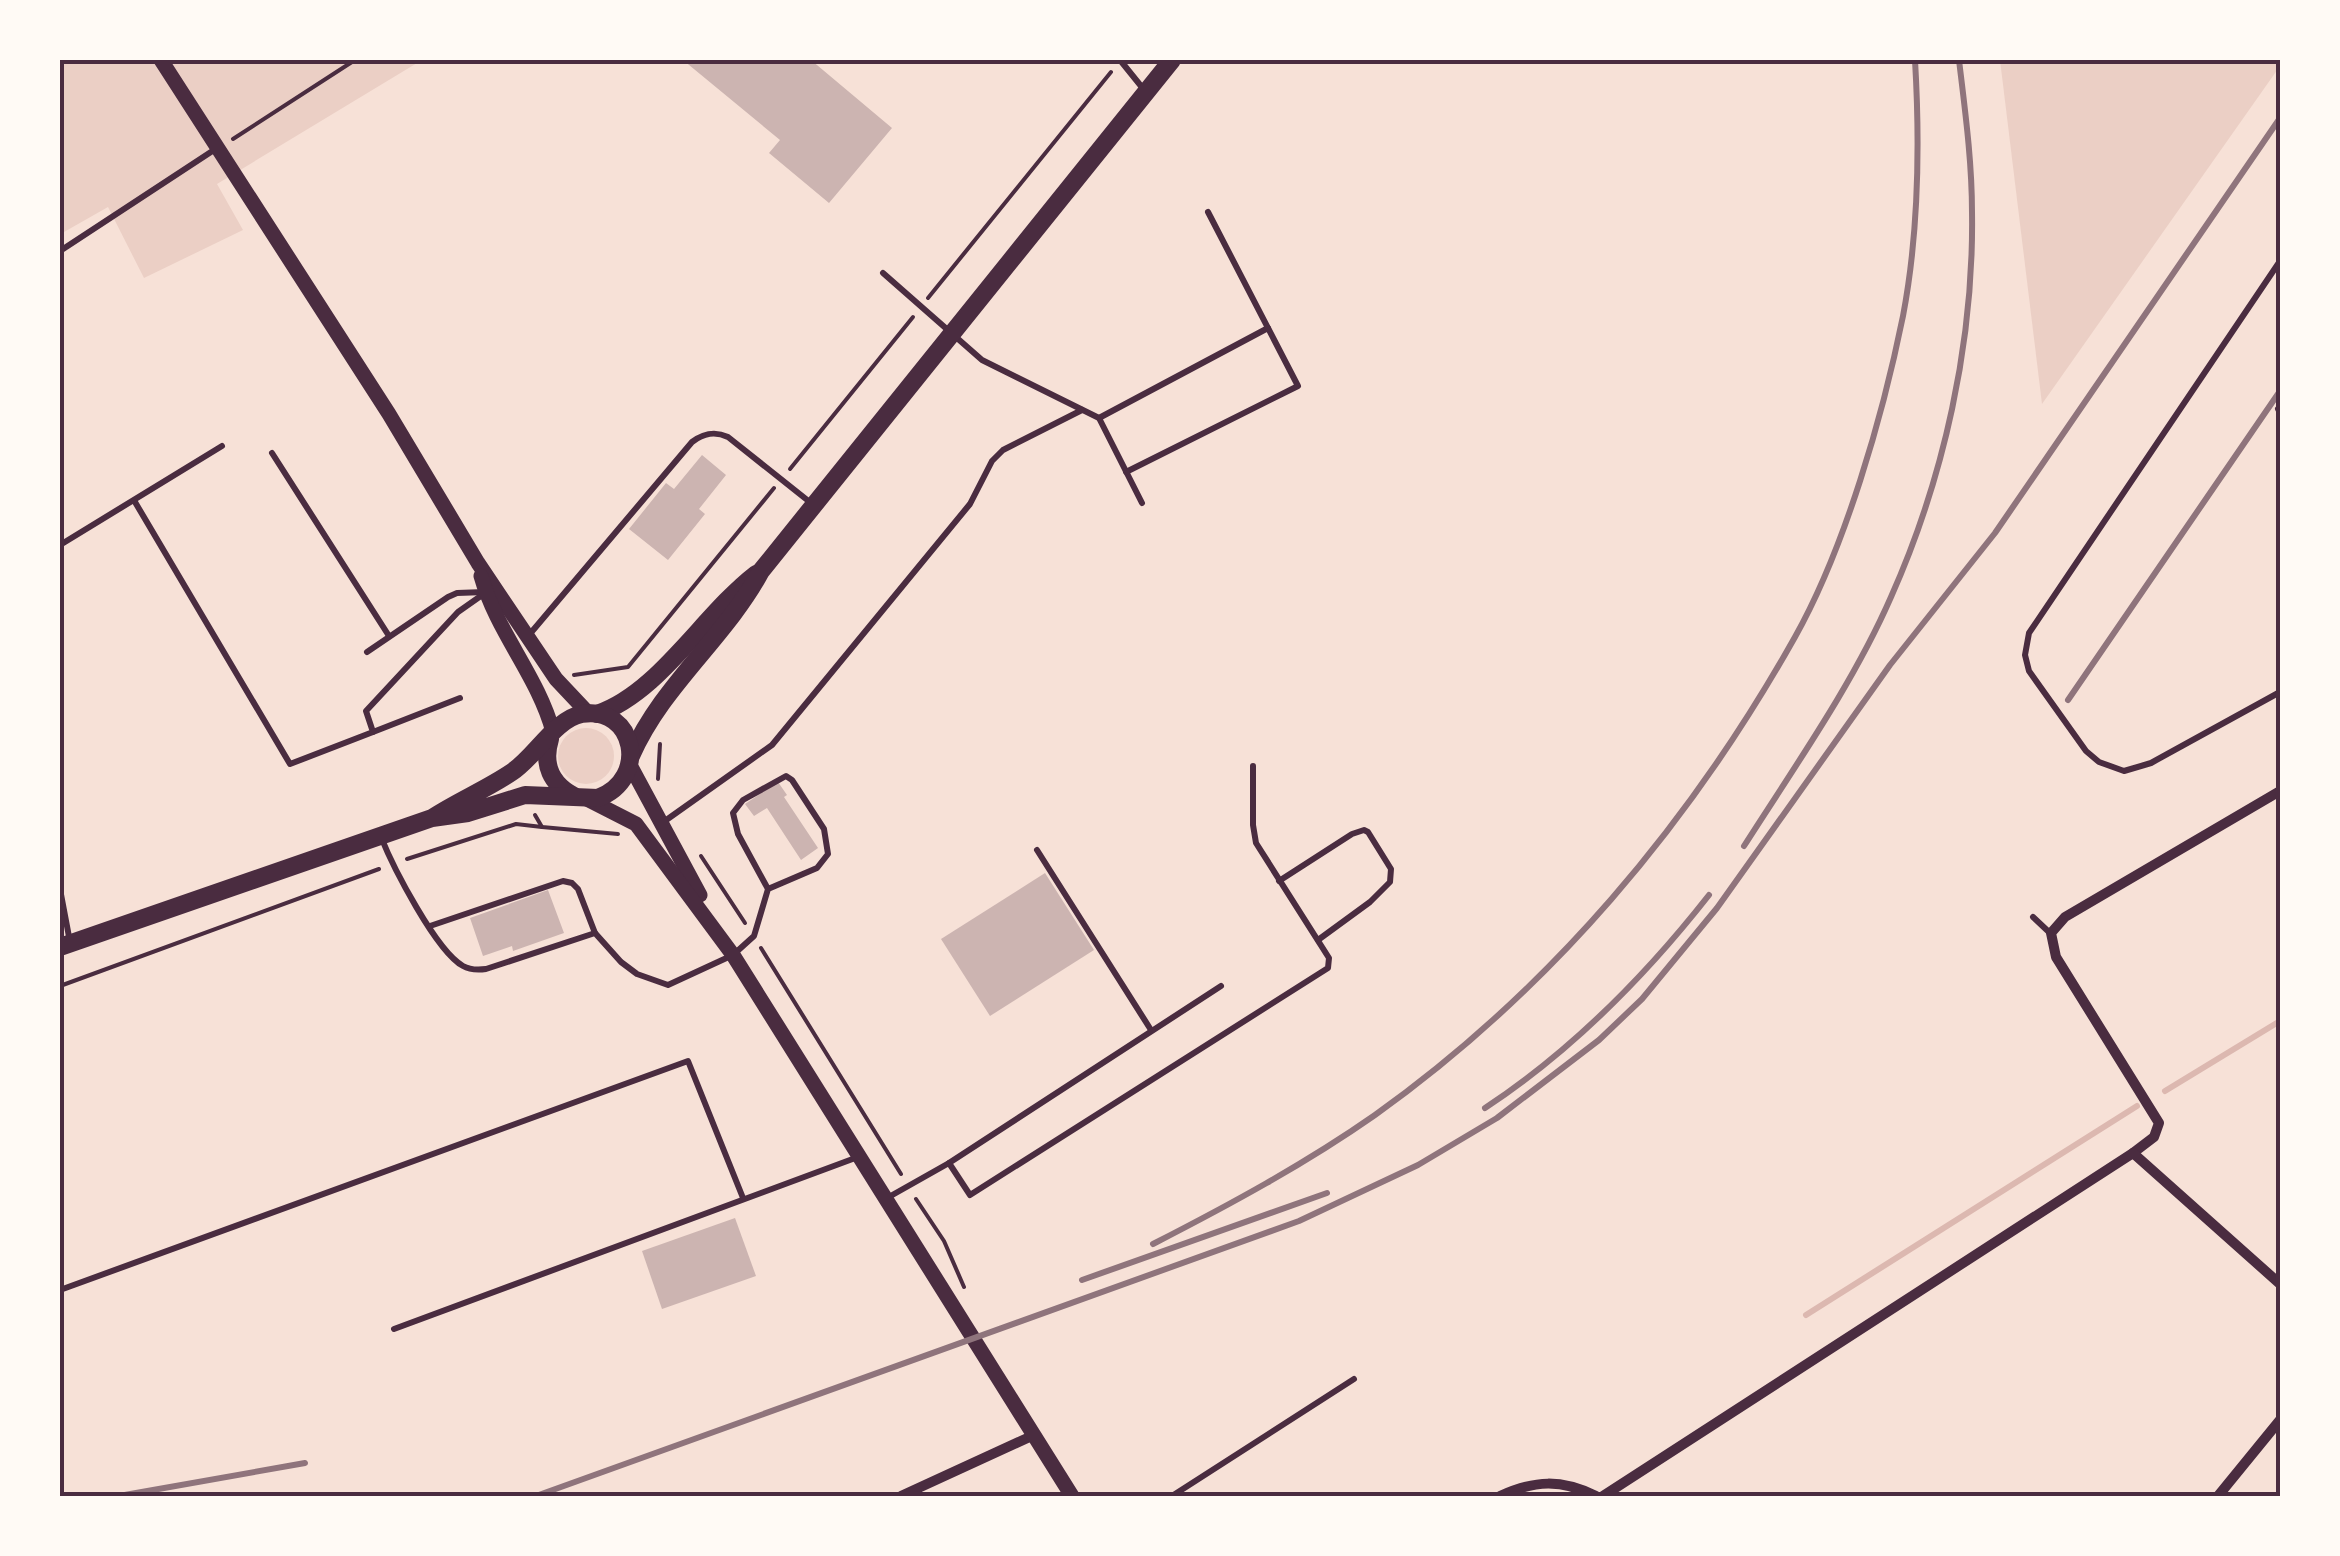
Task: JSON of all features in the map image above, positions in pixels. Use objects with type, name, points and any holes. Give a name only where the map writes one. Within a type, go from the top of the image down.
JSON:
[{"type":"main road","points":[[161,60],[389,414],[478,563],[490,590],[496,618],[540,691],[551,736],[546,762],[550,773],[564,791],[636,824],[733,955]]},
{"type":"main road","points":[[432,818],[512,773],[568,718],[592,714],[637,694],[735,590],[760,570],[1172,60]]},
{"type":"main road","points":[[65,945],[432,818],[468,813],[525,795],[598,798],[619,786],[664,696],[747,596],[760,570]]},
{"type":"main road","points":[[490,590],[528,636],[556,679],[592,714],[617,724],[625,733],[631,760],[661,824],[733,955],[1072,1496]]},
{"type":"street","points":[[1500,1496],[1522,1486],[1551,1481],[1599,1496],[2154,1137],[2159,1123],[2056,957],[2051,934],[2065,916],[2280,791]]},
{"type":"street","points":[[2133,1153],[2280,1284]]},
{"type":"street","points":[[2218,1496],[2280,1420]]},
{"type":"street","points":[[901,1496],[1034,1435]]},
{"type":"lane","points":[[1120,60],[1146,92]]},
{"type":"lane","points":[[60,251],[218,148]]},
{"type":"lane","points":[[1126,472],[1298,386],[1208,212]]},
{"type":"lane","points":[[2280,261],[2028,633],[2025,656],[2029,671],[2086,751],[2099,762],[2124,771],[2151,763],[2280,692]]},
{"type":"lane","points":[[884,273],[982,360],[1099,418],[1142,503]]},
{"type":"lane","points":[[1099,418],[1268,328]]},
{"type":"lane","points":[[661,824],[772,745],[970,504],[992,461],[1003,450],[1082,410]]},
{"type":"lane","points":[[528,636],[698,438],[717,433],[728,437],[814,504]]},
{"type":"lane","points":[[60,545],[222,446]]},
{"type":"lane","points":[[272,454],[389,636]]},
{"type":"lane","points":[[135,502],[290,764],[460,698]]},
{"type":"lane","points":[[373,732],[366,711],[458,612],[490,590]]},
{"type":"lane","points":[[366,652],[457,593],[490,590]]},
{"type":"lane","points":[[948,1163],[970,1195],[1328,968],[1329,958],[1253,836],[1253,766]]},
{"type":"lane","points":[[430,926],[572,882],[595,933],[621,962],[648,980],[660,984],[678,982],[733,955],[754,936],[768,889],[738,834],[733,813],[742,800],[786,776],[824,829],[828,854],[817,868],[768,889]]},
{"type":"lane","points":[[1279,881],[1352,834],[1368,832],[1391,868],[1390,882],[1370,902],[1318,940]]},
{"type":"lane","points":[[380,836],[392,864],[430,926],[463,966],[486,970],[595,933]]},
{"type":"lane","points":[[1037,850],[1151,1030]]},
{"type":"lane","points":[[60,889],[65,945]]},
{"type":"lane","points":[[2033,917],[2051,934]]},
{"type":"lane","points":[[886,1199],[1220,986]]},
{"type":"lane","points":[[60,1290],[688,1061],[743,1198]]},
{"type":"lane","points":[[394,1329],[860,1156]]},
{"type":"lane","points":[[1172,1496],[1354,1379]]},
{"type":"path","points":[[218,148],[356,60]]},
{"type":"path","points":[[628,667],[1120,60]]},
{"type":"path","points":[[60,986],[392,864],[516,824],[542,827]]},
{"type":"path","points":[[693,843],[944,1241],[965,1289]]},
{"type":"shaded area","points":[[60,60],[422,60],[217,184],[243,230],[144,278],[108,207],[64,232],[60,226]]},
{"type":"shaded area","points":[[2000,60],[2280,60],[2280,66],[2042,404]]},
{"type":"shaded area","points":[[586,728],[606,736],[614,756],[606,776],[586,784],[566,776],[558,756],[566,736]]},
{"type":"building","points":[[683,60],[811,60],[892,128],[829,203],[769,153],[780,140]]},
{"type":"building","points":[[702,455],[726,475],[699,509],[705,514],[668,560],[629,529],[666,483],[674,489]]},
{"type":"building","points":[[778,782],[818,848],[801,860],[767,808],[754,816],[745,804]]},
{"type":"building","points":[[1045,873],[1094,950],[990,1016],[941,939]]},
{"type":"building","points":[[548,890],[564,933],[513,951],[512,946],[483,956],[470,918]]},
{"type":"building","points":[[735,1218],[756,1276],[662,1309],[642,1251]]},
{"type":"waterway","points":[[2165,1091],[2280,1021]]},
{"type":"waterway","points":[[1806,1315],[2137,1106]]},
{"type":"railway","points":[[1153,1244],[1348,1133],[1439,1066],[1500,1014],[1611,899],[1710,773],[1754,706],[1795,637],[1830,563],[1885,395],[1903,316],[1915,220],[1915,60]]},
{"type":"railway","points":[[1744,846],[1822,724],[1876,629],[1910,552],[1940,457],[1961,360],[1971,261],[1971,174],[1959,60]]},
{"type":"railway","points":[[536,1496],[1299,1221],[1418,1165],[1497,1118],[1599,1040],[1642,999],[1717,908],[1890,665],[1995,533],[2280,118]]},
{"type":"railway","points":[[2068,700],[2280,391]]},
{"type":"railway","points":[[1485,1108],[1547,1062],[1606,1010],[1709,895]]},
{"type":"railway","points":[[1082,1280],[1327,1193]]},
{"type":"railway","points":[[119,1496],[305,1463]]}]
